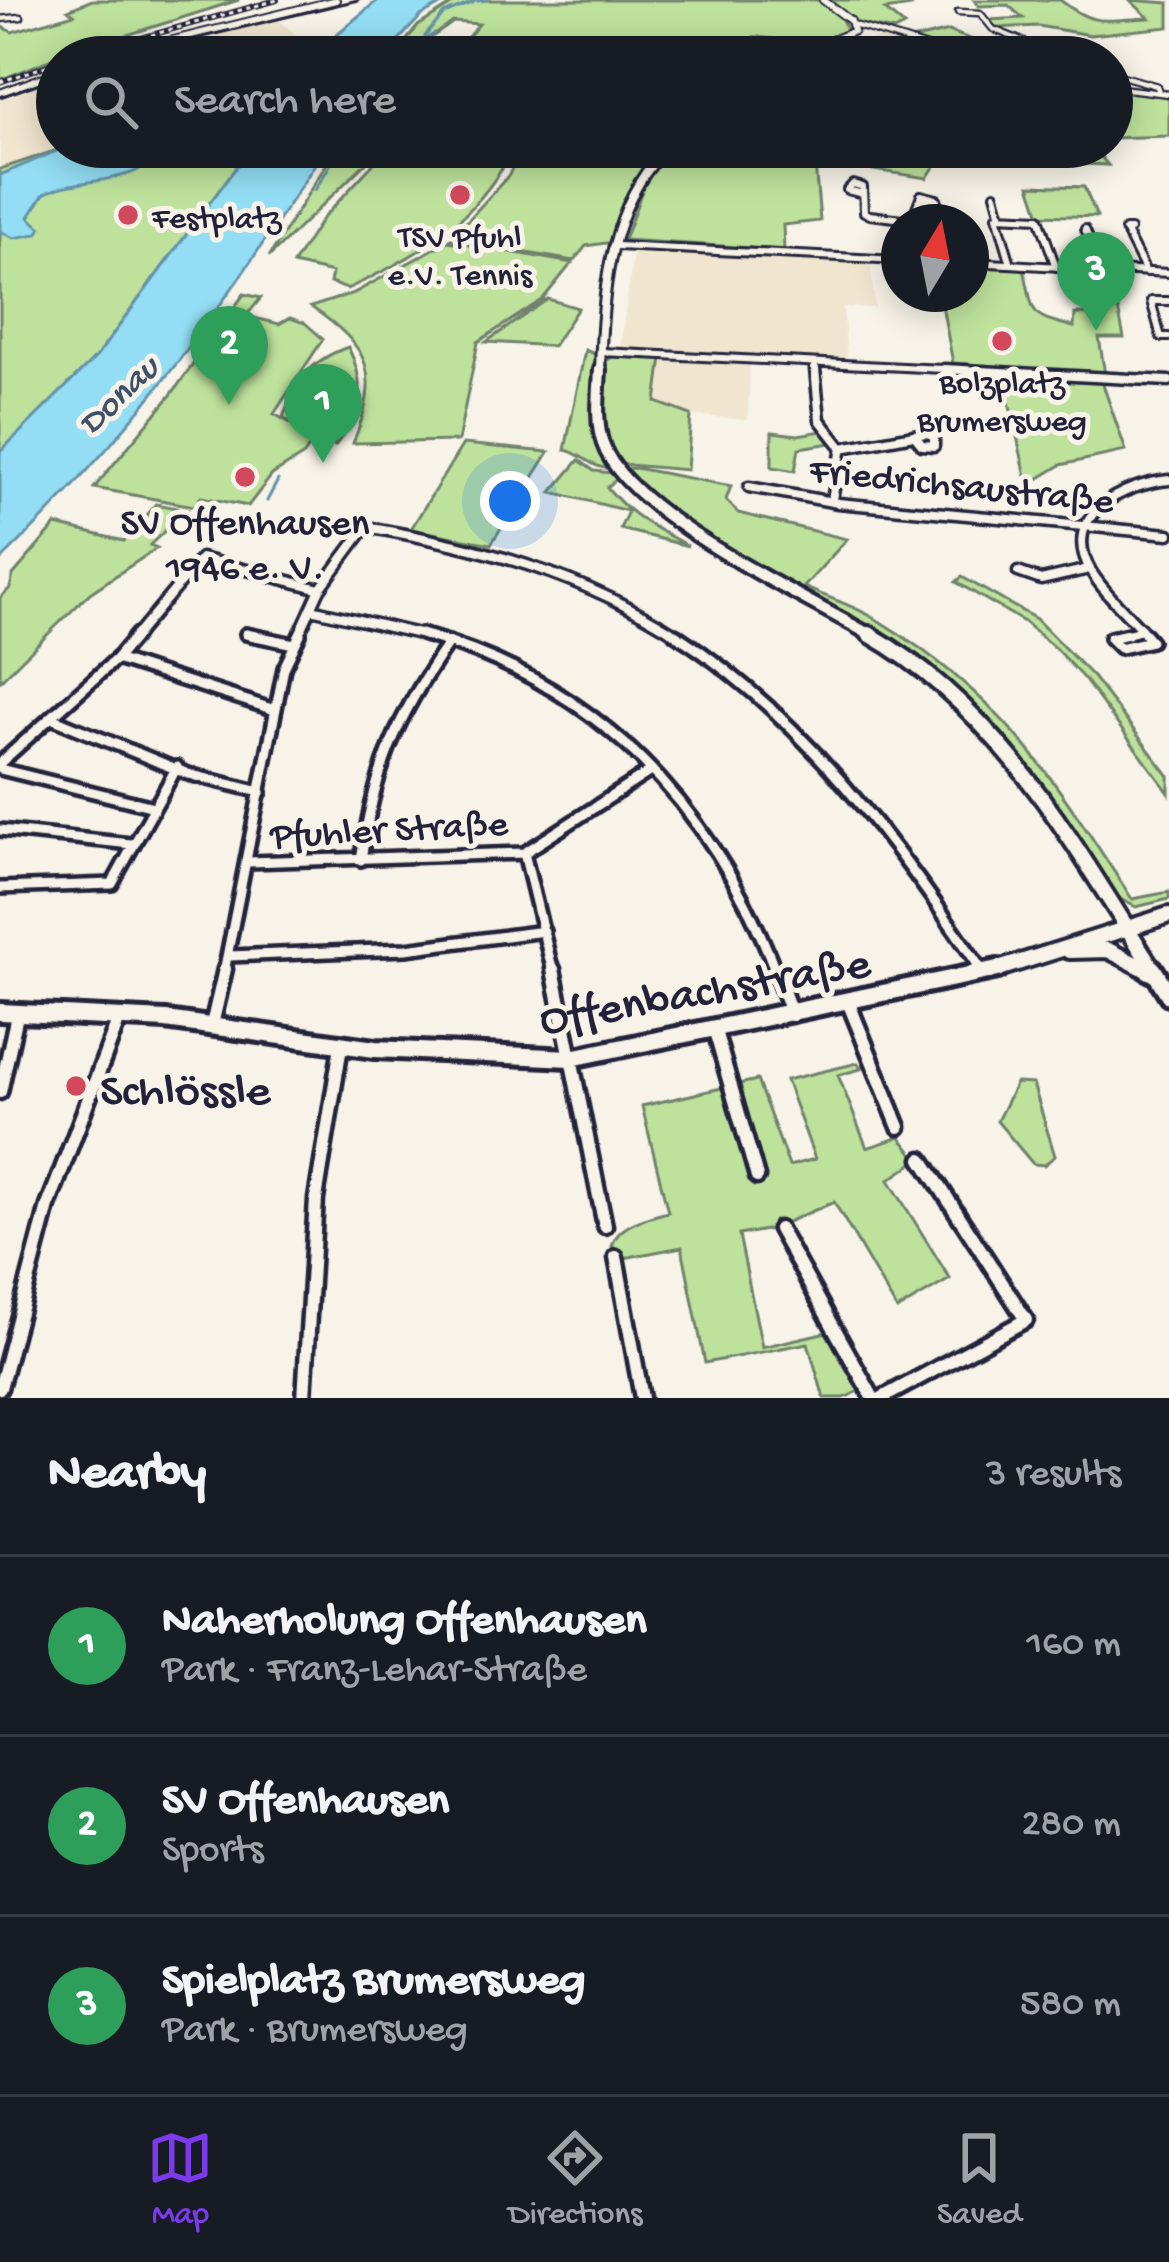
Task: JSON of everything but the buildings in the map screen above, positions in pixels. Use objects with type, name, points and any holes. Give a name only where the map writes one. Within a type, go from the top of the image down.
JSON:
[{"type":"street","points":[[188,36],[336,0]]},
{"type":"street","points":[[823,0],[854,26],[888,36]]},
{"type":"street","points":[[958,13],[980,13],[993,28],[1012,36]]},
{"type":"street","points":[[0,20],[10,18]]},
{"type":"street","points":[[847,36],[854,26]]},
{"type":"street","points":[[1133,79],[1157,86],[1159,92]]},
{"type":"street","points":[[0,93],[36,80]]},
{"type":"street","points":[[1133,89],[1169,94]]},
{"type":"street","points":[[649,168],[620,231],[602,352],[600,431],[622,478],[654,509],[894,648],[971,708],[1035,785],[1165,988]]},
{"type":"street","points":[[863,194],[864,212]]},
{"type":"street","points":[[995,194],[1001,216]]},
{"type":"street","points":[[920,204],[923,199]]},
{"type":"street","points":[[853,212],[881,214]]},
{"type":"street","points":[[1011,264],[997,216],[1039,218],[1056,267]]},
{"type":"street","points":[[1084,229],[1102,269]]},
{"type":"street","points":[[1130,230],[1125,230],[1146,272]]},
{"type":"street","points":[[617,245],[881,259]]},
{"type":"street","points":[[989,263],[1169,273]]},
{"type":"street","points":[[1169,301],[1151,298],[1158,326],[1169,332]]},
{"type":"street","points":[[602,352],[1169,381]]},
{"type":"street","points":[[814,363],[820,417],[842,448],[832,499]]},
{"type":"street","points":[[842,448],[914,435]]},
{"type":"street","points":[[1142,630],[1089,569],[1089,527],[1095,508],[1112,492],[1146,481],[1169,480]]},
{"type":"street","name":"Friedrichsaustraße","points":[[748,487],[1169,534]]},
{"type":"street","points":[[212,1025],[249,862],[275,710],[294,644],[320,590],[366,527],[483,550],[531,565],[638,611],[723,666],[805,736],[865,802],[984,974]]},
{"type":"street","points":[[0,766],[116,659],[201,558],[320,590]]},
{"type":"street","points":[[1018,572],[1041,580],[1089,569]]},
{"type":"street","points":[[311,609],[449,642],[524,675],[582,712],[652,770],[702,824],[733,874],[764,938],[792,1016]]},
{"type":"street","points":[[246,634],[294,644]]},
{"type":"street","points":[[361,860],[370,791],[386,737],[449,642]]},
{"type":"street","points":[[116,659],[275,710]]},
{"type":"street","points":[[54,719],[244,791],[261,792]]},
{"type":"street","points":[[0,766],[154,807]]},
{"type":"street","points":[[0,888],[112,884],[177,767]]},
{"type":"street","name":"Pfuhler Straße","points":[[249,862],[524,853],[652,770]]},
{"type":"street","points":[[0,830],[131,844]]},
{"type":"street","points":[[524,853],[605,1226]]},
{"type":"street","name":"Offenbachstraße","points":[[9,1011],[212,1025],[341,1046],[572,1058],[984,974],[1169,915]]},
{"type":"street","points":[[229,956],[406,950],[544,931]]},
{"type":"street","points":[[1058,951],[1108,950],[1138,963],[1165,988]]},
{"type":"street","points":[[849,1004],[899,1127]]},
{"type":"street","points":[[1,1086],[9,1011]]},
{"type":"street","points":[[0,1388],[48,1206],[120,1016]]},
{"type":"street","points":[[715,1031],[757,1177]]},
{"type":"street","points":[[304,1398],[316,1199],[341,1046]]},
{"type":"street","points":[[779,1229],[886,1397],[1026,1319],[922,1159]]},
{"type":"street","points":[[616,1257],[642,1398]]},
{"type":"shaded area","points":[[279,20],[297,36],[213,36]]},
{"type":"shaded area","points":[[36,87],[36,157],[0,169],[0,100]]},
{"type":"shaded area","points":[[634,248],[870,260],[875,308],[843,307],[847,360],[620,349]]},
{"type":"shaded area","points":[[662,357],[750,361],[748,420],[691,415],[656,403]]},
{"type":"green space","points":[[92,0],[239,0],[124,36],[36,36],[36,65],[0,80],[0,26],[12,32],[74,14],[68,10]]},
{"type":"green space","points":[[459,0],[906,0],[911,6],[885,10],[904,26],[894,31],[858,24],[836,9],[848,31],[835,36],[589,32],[586,36],[469,36],[479,24],[453,22],[433,36],[410,36]]},
{"type":"green space","points":[[974,0],[1060,0],[1091,18],[1109,20],[1149,18],[1130,0],[1169,3],[1169,27],[1090,35],[1038,26],[995,28],[988,20],[1023,18],[1008,5],[979,6]]},
{"type":"green space","points":[[1133,91],[1169,95],[1169,136],[1133,137]]},
{"type":"green space","points":[[36,157],[36,168],[236,168],[97,356],[0,452],[0,169]]},
{"type":"green space","points":[[324,168],[360,168],[269,257]]},
{"type":"green space","points":[[369,168],[502,168],[480,198],[442,235],[347,289],[330,283],[332,273],[293,264],[322,219]]},
{"type":"green space","points":[[512,168],[645,168],[613,242],[586,246],[574,261],[450,240]]},
{"type":"green space","points":[[654,168],[815,168],[820,221],[783,225],[784,250],[624,240]]},
{"type":"green space","points":[[859,168],[934,168],[927,178]]},
{"type":"green space","points":[[1030,185],[1084,187],[1097,217],[1040,215]]},
{"type":"green space","points":[[448,241],[572,263],[542,300],[478,342],[458,441],[353,443],[367,399],[365,365],[347,336],[311,307],[354,293]]},
{"type":"green space","points":[[989,266],[1024,269],[1035,311],[1074,327],[1075,314],[1108,315],[1093,272],[1099,272],[1115,294],[1124,338],[1099,338],[1105,374],[953,363],[943,312],[989,312]]},
{"type":"green space","points":[[244,294],[261,298],[246,316],[279,324],[290,318],[305,323],[323,339],[274,414],[299,428],[283,417],[300,382],[324,358],[348,347],[358,375],[359,399],[335,446],[316,437],[304,455],[272,475],[248,506],[201,497],[194,506],[94,488],[171,395]]},
{"type":"green space","points":[[548,299],[578,308],[553,346],[486,342]]},
{"type":"green space","points":[[585,350],[597,355],[591,425],[609,468],[565,450]]},
{"type":"green space","points":[[614,356],[662,357],[656,402],[691,415],[687,470],[617,464],[604,431],[606,361]]},
{"type":"green space","points":[[1003,375],[1101,379],[1126,451],[1061,465],[1028,485]]},
{"type":"green space","points":[[822,431],[832,443],[799,448],[795,471],[772,467],[772,432]]},
{"type":"green space","points":[[463,444],[549,452],[491,544],[411,529]]},
{"type":"green space","points":[[579,460],[594,471],[612,473],[617,479],[607,487],[624,505],[688,546],[620,529],[628,511],[552,492]]},
{"type":"green space","points":[[622,469],[731,486],[726,500],[738,513],[847,539],[804,587],[870,615],[961,680],[1051,778],[1132,899],[1169,892],[1169,899],[1136,907],[1116,897],[1021,761],[935,672],[901,647],[684,521]]},
{"type":"green space","points":[[156,504],[187,510],[150,545],[157,548],[90,593],[0,681],[0,598],[10,588],[13,575],[56,525],[124,541]]},
{"type":"green space","points":[[962,577],[1036,619],[1093,677],[1169,776],[1169,793],[1056,649],[1024,622],[956,582]]},
{"type":"green space","points":[[858,1063],[861,1069],[838,1075],[867,1148],[900,1137],[918,1160],[889,1180],[950,1279],[897,1310],[834,1202],[771,1229],[739,1235],[762,1347],[827,1332],[859,1391],[844,1398],[824,1398],[808,1343],[705,1363],[682,1247],[613,1260],[614,1240],[620,1232],[668,1212],[642,1106],[757,1080],[789,1166],[815,1159],[786,1080]]},
{"type":"green space","points":[[1016,1083],[1033,1084],[1055,1156],[1044,1165],[1033,1164],[997,1121]]},
{"type":"water","points":[[378,0],[449,0],[421,16],[402,36],[334,36]]},
{"type":"water","points":[[36,160],[36,168],[142,168],[44,194],[29,217],[41,228],[37,234],[14,238],[0,231],[0,175]]},
{"type":"water","name":"Donau","points":[[236,168],[312,168],[253,259],[136,415],[0,561],[0,452],[97,356]]},
{"type":"waterway","points":[[478,1],[487,0]]},
{"type":"waterway","points":[[425,36],[444,14],[474,2]]},
{"type":"waterway","points":[[430,36],[434,34]]},
{"type":"waterway","points":[[315,190],[328,168]]},
{"type":"waterway","points":[[267,501],[278,480]]},
{"type":"tram line","points":[[206,36],[358,0]]},
{"type":"tram line","points":[[0,97],[36,84]]},
{"type":"railway","points":[[148,36],[277,0]]},
{"type":"railway","points":[[0,82],[36,69]]},
{"type":"place","name":"TSV Pfuhl e.V. Tennis","points":[[460,195]]},
{"type":"place","name":"Festplatz","points":[[128,215]]},
{"type":"place","name":"Spielplatz Brumersweg","points":[[1096,331]]},
{"type":"place","name":"Bolzplatz Brumersweg","points":[[1002,341]]},
{"type":"place","name":"SV Offenhausen","points":[[229,405]]},
{"type":"place","name":"Naherholung Offenhausen","points":[[323,463]]},
{"type":"place","name":"SV Offenhausen 1946 e. V.","points":[[245,477]]},
{"type":"place","name":"Schlössle","points":[[76,1086]]}]
